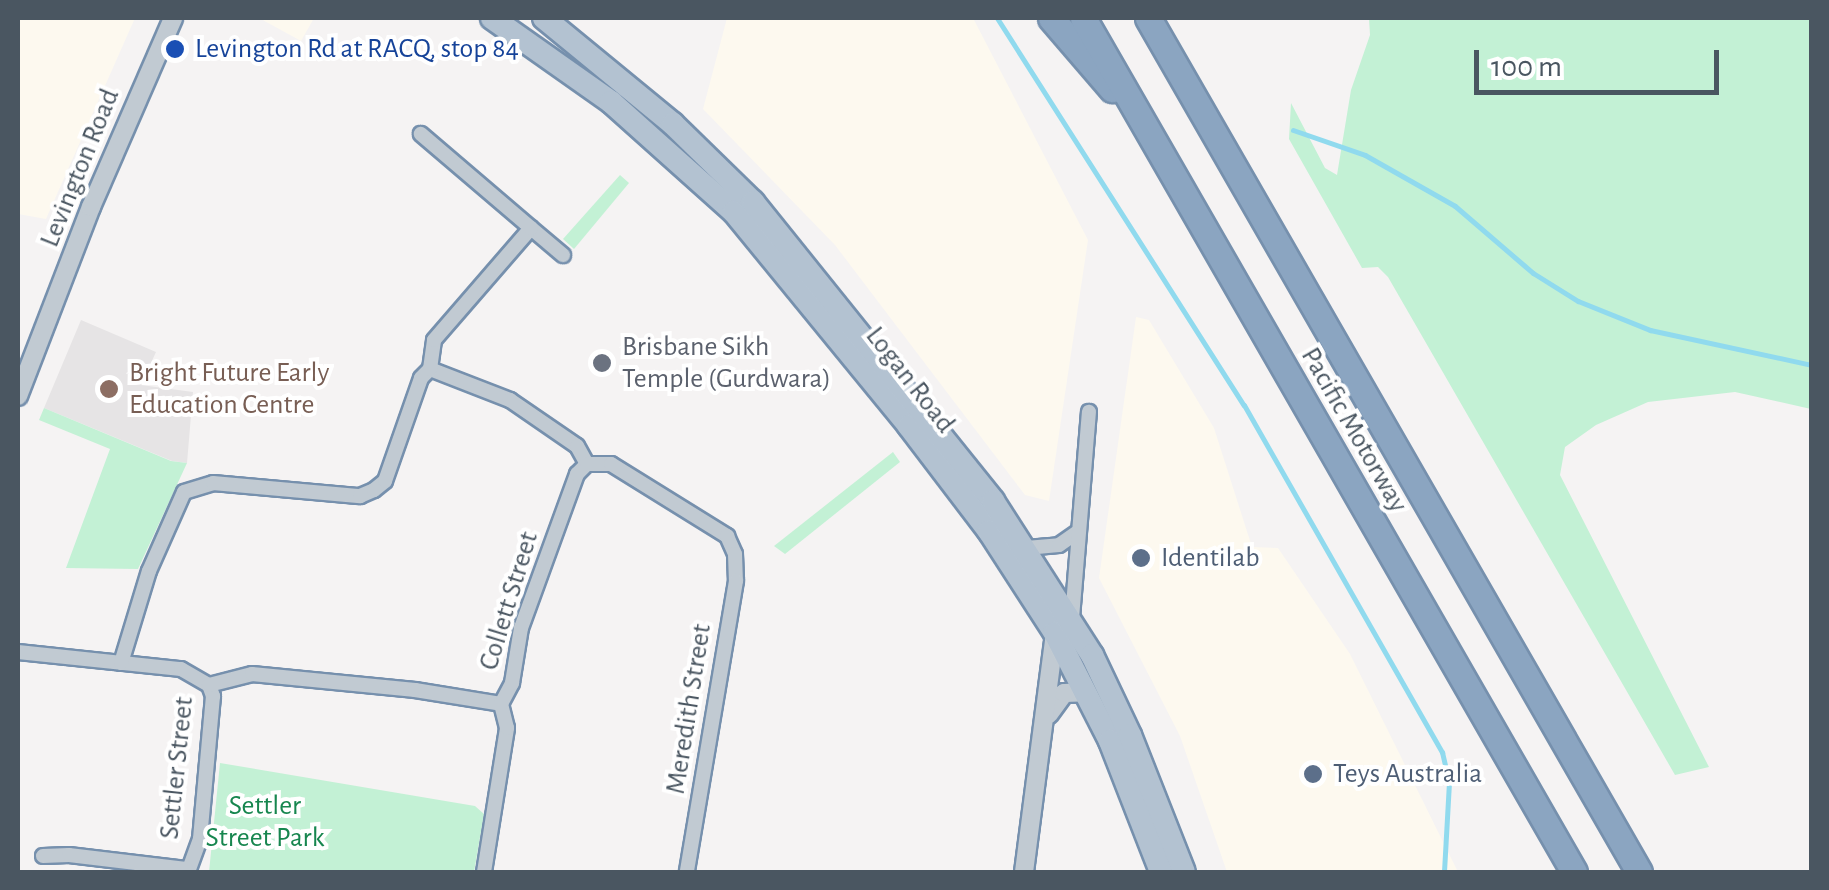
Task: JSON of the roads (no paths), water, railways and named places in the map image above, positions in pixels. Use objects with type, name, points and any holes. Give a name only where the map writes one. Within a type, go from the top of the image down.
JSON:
[{"type":"highway","points":[[1051,18],[1139,118]]},
{"type":"highway","name":"Pacific Motorway","points":[[1083,18],[1574,872]]},
{"type":"highway","name":"Pacific Motorway","points":[[1148,18],[1639,872]]},
{"type":"main road","name":"Logan Road","points":[[492,18],[611,102],[734,212],[918,438],[1063,625],[1161,872]]},
{"type":"main road","name":"Logan Road","points":[[544,18],[673,124],[766,216],[1026,548],[1063,625],[1130,736],[1184,872]]},
{"type":"street","name":"Levington Road","points":[[18,396],[91,207],[173,18]]},
{"type":"street","points":[[421,134],[564,255]]},
{"type":"street","points":[[122,663],[149,572],[184,492],[213,482],[360,496],[374,490],[384,481],[421,378],[430,369],[434,340],[531,228]]},
{"type":"street","points":[[430,369],[510,400],[577,446],[586,464]]},
{"type":"street","points":[[1024,872],[1046,719],[1079,554],[1076,534],[1089,450],[1090,412]]},
{"type":"street","name":"Meredith Street","points":[[586,464],[611,464],[727,536],[735,554],[736,581],[687,872]]},
{"type":"street","name":"Collett Street","points":[[209,685],[252,674],[415,690],[501,704],[512,683],[531,601],[577,474],[586,464]]},
{"type":"street","points":[[1026,548],[1059,545],[1076,534]]},
{"type":"street","name":"Settler Street","points":[[18,652],[181,670],[209,685],[213,696],[200,839],[187,870]]},
{"type":"street","points":[[1046,719],[1064,693],[1087,692]]},
{"type":"street","points":[[484,872],[507,728],[501,704]]},
{"type":"street","points":[[43,856],[70,855],[187,870]]},
{"type":"waterway","points":[[997,18],[1244,405],[1442,752],[1449,782],[1444,872]]},
{"type":"waterway","points":[[1293,130],[1365,155],[1455,206],[1533,273],[1578,301],[1650,330],[1812,365]]},
{"type":"place","name":"Levington Rd at RACQ, stop 84","points":[[175,49]]},
{"type":"place","name":"Brisbane Sikh Temple (Gurdwara)","points":[[602,363]]},
{"type":"place","name":"Bright Future Early Education Centre","points":[[109,389]]},
{"type":"place","name":"Identilab","points":[[1141,558]]},
{"type":"place","name":"Teys Australia","points":[[1313,774]]},
{"type":"park label","name":"Settler Street Park","points":[[265,822]]}]
